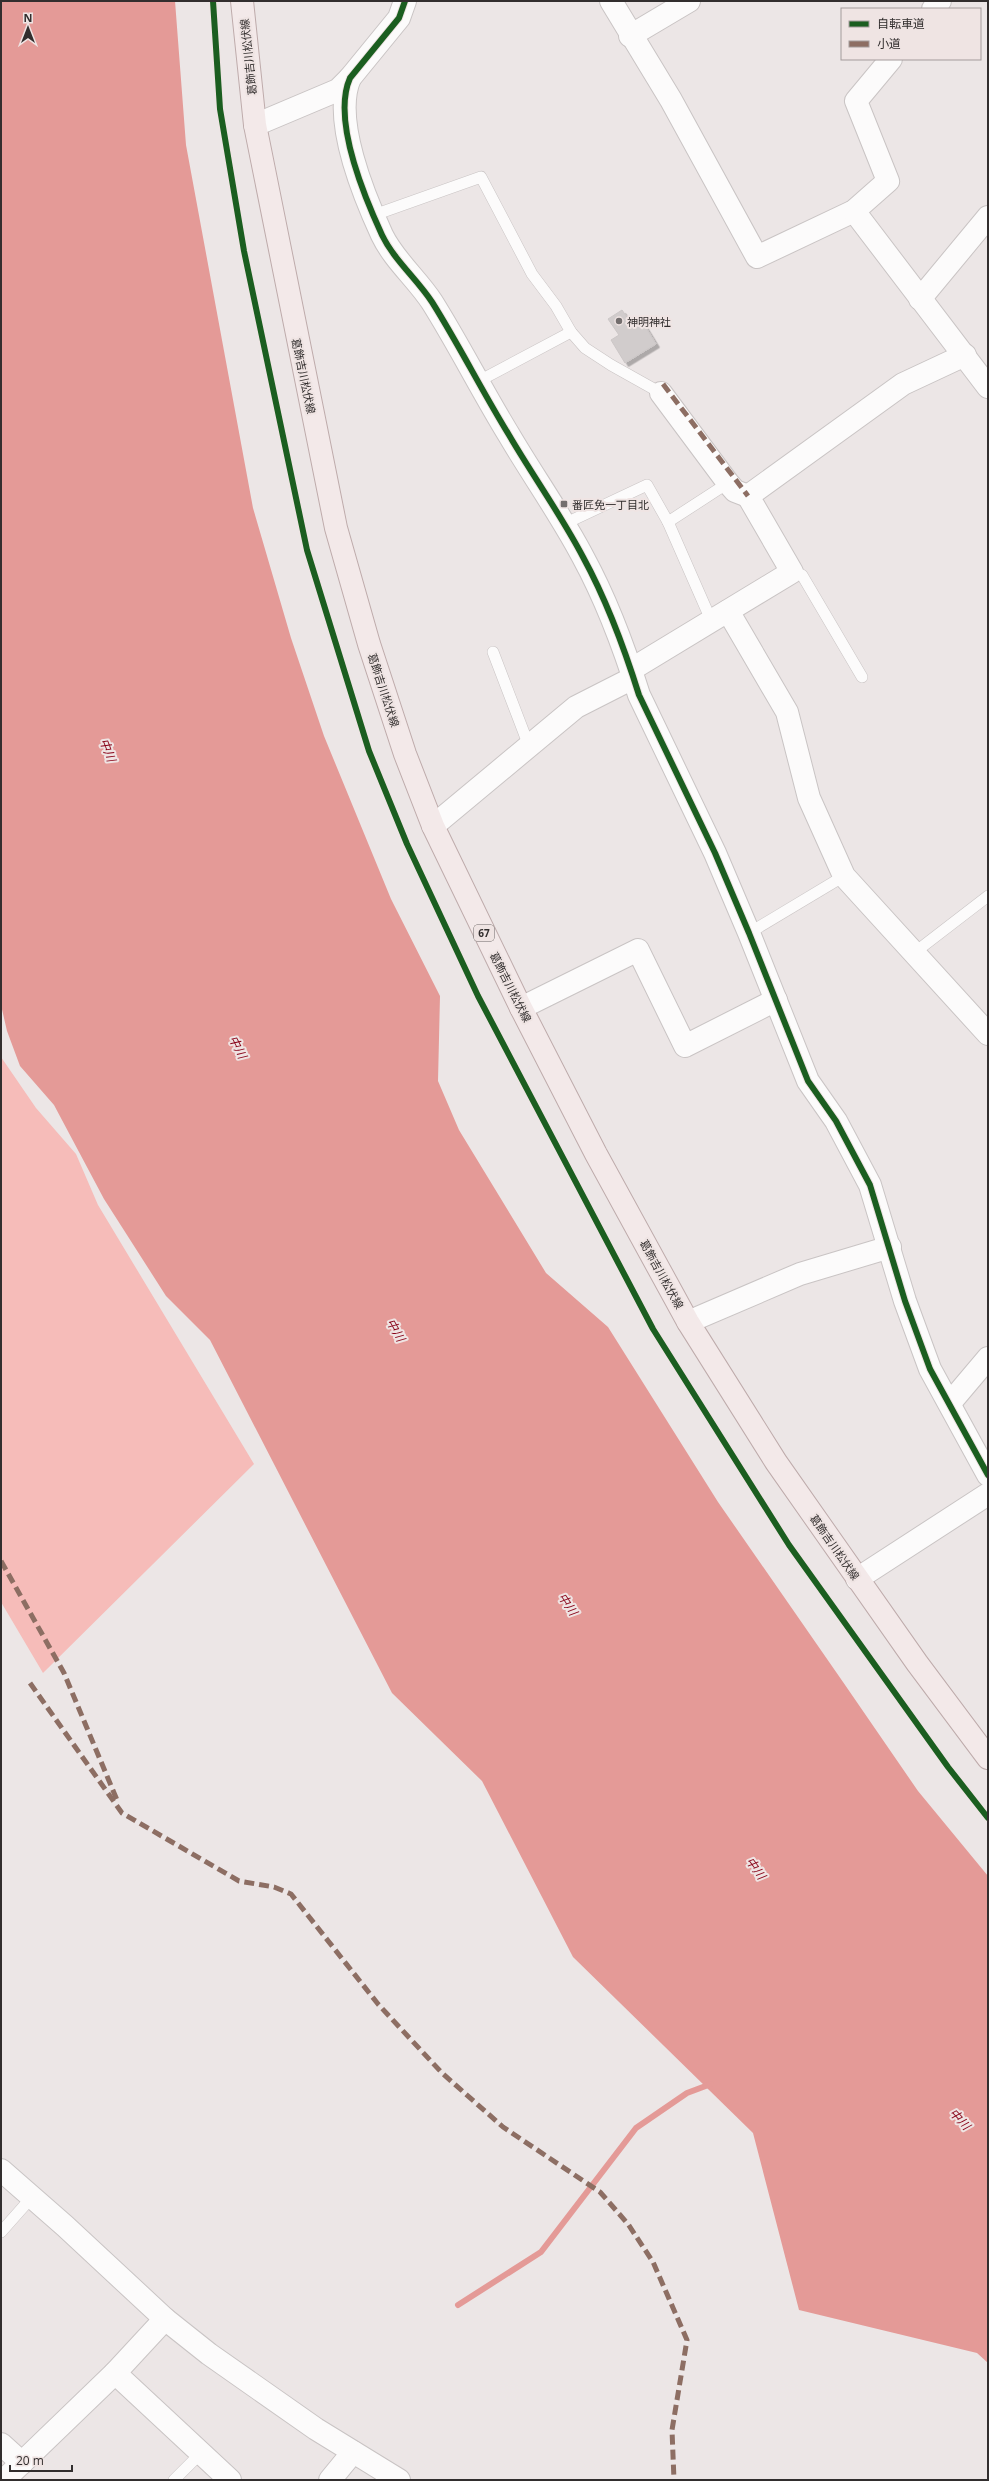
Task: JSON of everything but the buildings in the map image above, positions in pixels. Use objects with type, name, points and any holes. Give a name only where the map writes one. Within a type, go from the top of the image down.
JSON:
[{"type":"main road","name":"葛飾吉川松伏線","points":[[242,1],[255,125],[336,528],[376,666],[405,754],[433,826],[521,1008],[596,1154],[688,1322],[776,1462],[857,1579],[985,1748]]},
{"type":"street","points":[[255,125],[338,90],[350,78],[399,18],[405,1]]},
{"type":"street","points":[[611,1],[630,36],[671,100],[757,257],[854,211],[888,181],[856,101],[890,60]]},
{"type":"street","points":[[630,36],[689,1]]},
{"type":"street","points":[[350,78],[347,86],[346,125],[360,179],[389,248],[431,301],[477,382],[564,524],[606,601],[633,673],[638,695],[712,846],[749,932],[808,1081],[836,1121],[870,1185],[917,1336],[930,1369],[950,1403],[983,1452],[988,1475]]},
{"type":"street","points":[[854,211],[988,387]]},
{"type":"street","points":[[920,299],[988,217]]},
{"type":"street","points":[[748,496],[903,384],[965,355]]},
{"type":"street","points":[[433,826],[576,707],[633,673],[720,616],[792,572],[748,496],[735,491],[728,483],[661,393]]},
{"type":"street","points":[[720,616],[787,712],[809,798],[844,876],[988,1034]]},
{"type":"street","points":[[521,1008],[638,950],[685,1046],[776,1000]]},
{"type":"street","points":[[688,1322],[800,1274],[890,1248]]},
{"type":"street","points":[[950,1403],[988,1358]]},
{"type":"street","points":[[857,1579],[988,1494]]},
{"type":"street","points":[[1,2170],[165,2319],[209,2354],[353,2452],[399,2480]]},
{"type":"street","points":[[4,2480],[115,2373],[165,2319]]},
{"type":"street","points":[[115,2373],[230,2480]]},
{"type":"street","points":[[1,2444],[22,2462]]},
{"type":"street","points":[[330,2480],[353,2452]]},
{"type":"lane","points":[[374,215],[481,176],[532,274],[556,306],[571,332],[585,348],[661,393]]},
{"type":"lane","points":[[477,382],[571,332]]},
{"type":"lane","points":[[668,522],[728,483]]},
{"type":"lane","points":[[564,524],[647,484],[720,616]]},
{"type":"lane","points":[[792,572],[802,575],[862,677]]},
{"type":"lane","points":[[493,652],[529,746]]},
{"type":"lane","points":[[749,932],[844,876]]},
{"type":"lane","points":[[914,953],[988,896]]},
{"type":"lane","points":[[1,2232],[32,2197]]},
{"type":"lane","points":[[174,2480],[201,2453]]},
{"type":"shaded area","points":[[1,1057],[36,1108],[76,1154],[98,1205],[254,1464],[43,1673],[1,1602]]},
{"type":"water","name":"中川","points":[[1,1],[175,1],[186,145],[253,508],[291,638],[324,736],[391,899],[440,996],[438,1081],[459,1130],[546,1273],[608,1327],[718,1502],[918,1791],[988,1876],[988,2363],[977,2353],[799,2310],[753,2133],[573,1957],[482,1781],[392,1693],[210,1340],[166,1296],[104,1199],[54,1105],[20,1066],[7,1031],[1,1005]]},
{"type":"waterway","points":[[458,2305],[541,2252],[636,2128],[687,2093],[711,2084]]},
{"type":"marked path","points":[[663,384],[748,496]]},
{"type":"marked path","points":[[1,1561],[64,1673],[117,1800]]},
{"type":"marked path","points":[[30,1683],[122,1813],[239,1881],[274,1887],[291,1894],[378,2004],[442,2073],[503,2127],[600,2192],[628,2224],[653,2262],[687,2340],[672,2430],[674,2480]]},
{"type":"cycle path","points":[[213,1],[220,109],[244,251],[307,550],[369,751],[407,844],[478,996],[653,1329],[789,1545],[948,1767],[988,1818]]},
{"type":"cycle path","points":[[405,1],[399,18],[350,78],[345,95],[347,135],[352,157],[367,200],[387,244],[432,302],[518,450],[566,526],[600,590],[614,624],[639,695],[715,853],[749,933],[808,1081],[836,1121],[870,1185],[905,1301],[930,1369],[988,1475]]},
{"type":"place","name":"神明神社","points":[[619,321]]},
{"type":"place","name":"番匠免一丁目北","points":[[564,504]]}]
